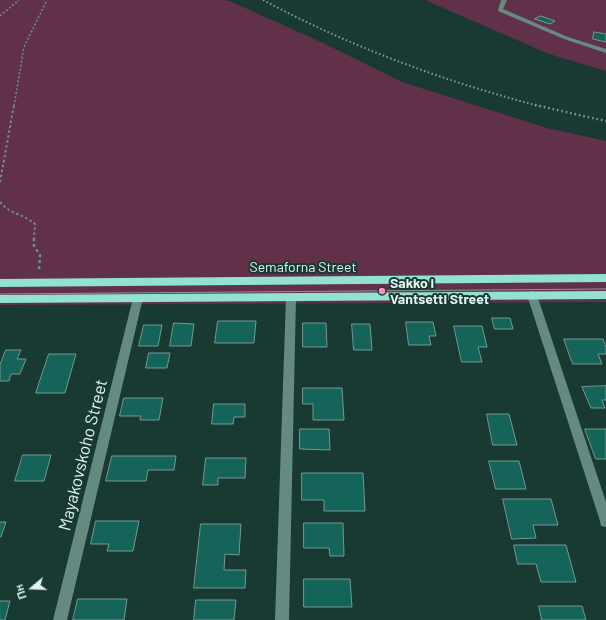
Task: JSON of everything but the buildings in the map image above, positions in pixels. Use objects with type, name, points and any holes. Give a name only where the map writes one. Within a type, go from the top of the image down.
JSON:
[{"type":"main road","name":"Semaforna Street","points":[[0,283],[606,278]]},
{"type":"main road","points":[[0,299],[606,295]]},
{"type":"street","points":[[504,0],[500,10],[566,38],[606,51]]},
{"type":"street","points":[[532,295],[606,521]]},
{"type":"street","points":[[282,620],[291,297]]},
{"type":"street","name":"Mayakovskoho Street","points":[[60,620],[138,298]]},
{"type":"path","points":[[0,16],[19,0]]},
{"type":"path","points":[[0,182],[24,47],[47,0]]},
{"type":"path","points":[[0,202],[7,210],[26,217],[35,224],[34,246],[40,255],[35,282]]},
{"type":"shaded area","points":[[0,0],[224,0],[232,2],[323,43],[402,82],[547,128],[606,141],[606,302],[0,305]]},
{"type":"shaded area","points":[[425,0],[606,0],[606,71],[549,54]]},
{"type":"tram line","points":[[0,294],[606,289]]},
{"type":"railway","points":[[263,0],[364,48],[468,86],[537,105]]},
{"type":"railway","points":[[537,105],[606,121]]},
{"type":"place","name":"Sakko i Vantsetti Street","points":[[382,291]]}]
